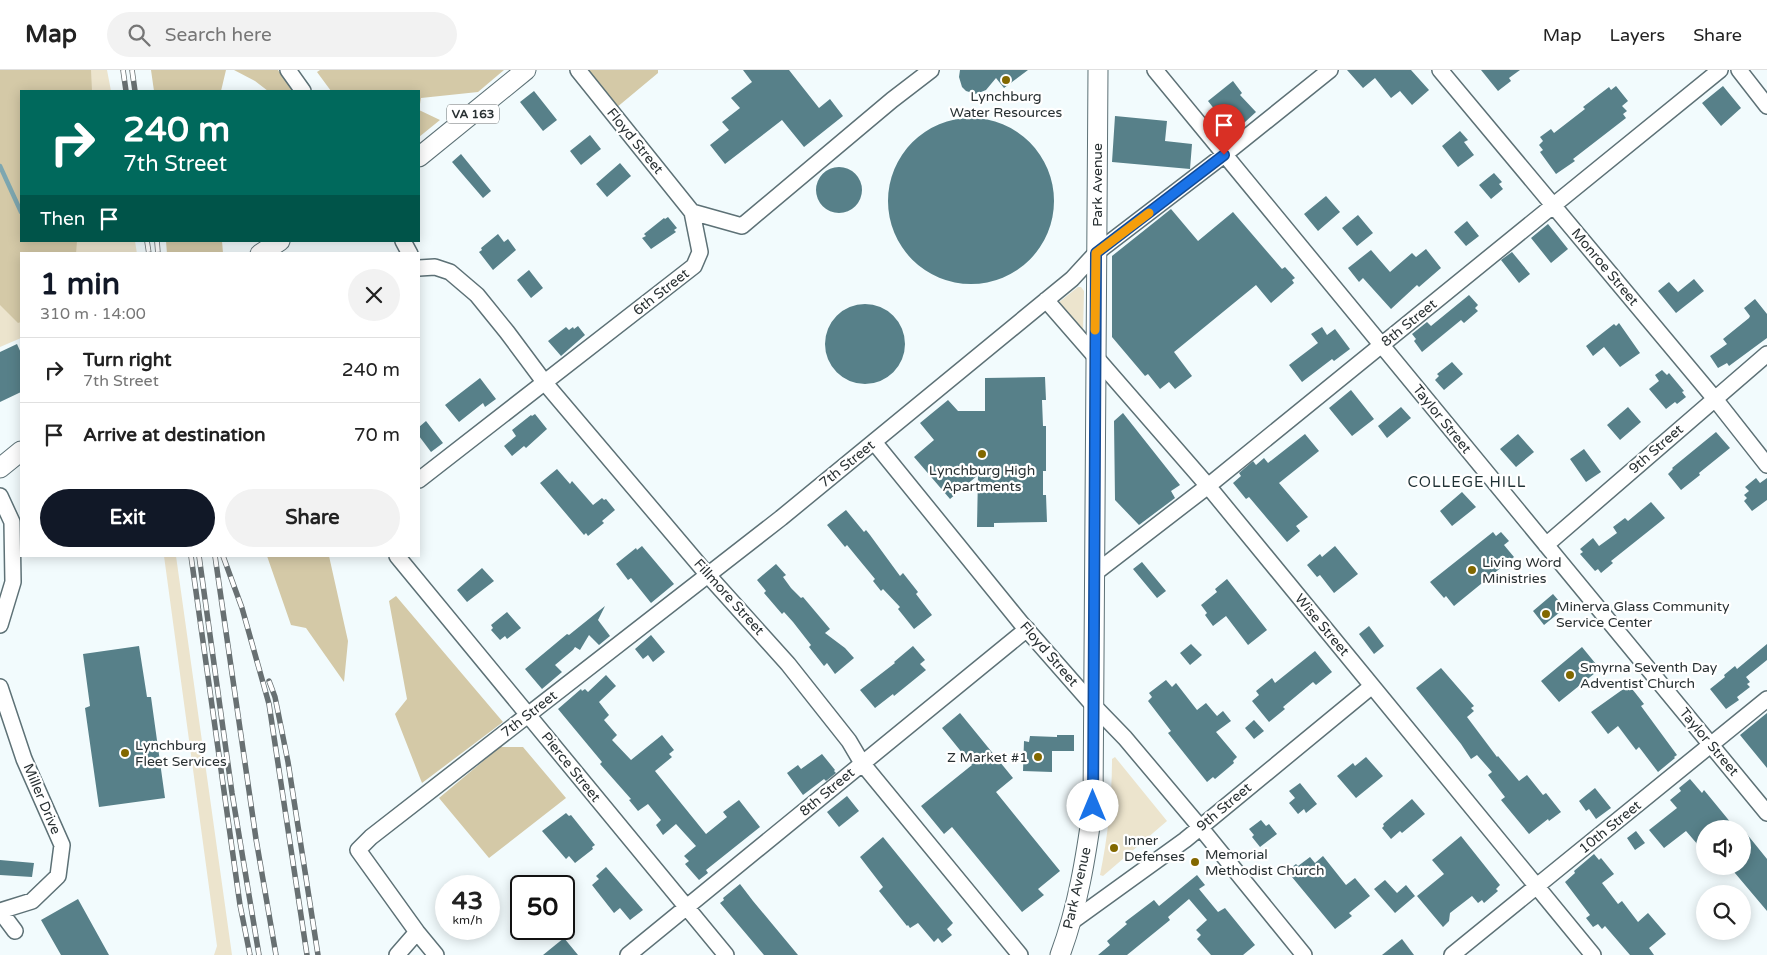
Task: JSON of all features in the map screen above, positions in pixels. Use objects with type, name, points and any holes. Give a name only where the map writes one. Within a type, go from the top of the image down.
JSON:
[{"type":"main road","name":"VA 163","points":[[420,156],[526,70]]},
{"type":"main road","name":"Park Avenue","points":[[1060,955],[1070,924],[1085,860],[1093,806],[1098,70]]},
{"type":"main road","points":[[263,252],[278,242]]},
{"type":"main road","points":[[0,468],[20,452]]},
{"type":"street","points":[[288,70],[302,90]]},
{"type":"street","name":"Floyd Street","points":[[578,70],[692,212]]},
{"type":"street","points":[[692,212],[742,226],[892,100],[931,70]]},
{"type":"street","name":"Taylor Street","points":[[1155,70],[1767,813]]},
{"type":"street","name":"7th Street","points":[[417,932],[358,850],[371,837],[780,518],[1078,275],[1096,253],[1224,155],[1330,70]]},
{"type":"street","name":"Monroe Street","points":[[1440,70],[1715,399],[1767,465]]},
{"type":"street","name":"8th Street","points":[[1095,573],[1208,486],[1720,70]]},
{"type":"street","points":[[1739,70],[1767,106]]},
{"type":"street","name":"6th Street","points":[[420,479],[694,266],[700,252],[692,212]]},
{"type":"street","name":"Fillmore Street","points":[[420,268],[435,267],[450,272],[477,295],[545,383],[707,574],[788,664],[849,741],[862,763],[1020,955]]},
{"type":"street","name":"Wise Street","points":[[1046,300],[1208,486],[1593,955]]},
{"type":"street","name":"9th Street","points":[[1546,546],[1767,354]]},
{"type":"street","name":"Floyd Street","points":[[874,442],[1027,629],[1200,826],[1304,955]]},
{"type":"street","points":[[0,496],[12,522],[13,582],[0,625]]},
{"type":"street","name":"Pierce Street","points":[[398,557],[726,955]]},
{"type":"street","name":"8th Street","points":[[628,955],[1027,629]]},
{"type":"street","name":"9th Street","points":[[1070,924],[1185,840],[1372,686]]},
{"type":"street","name":"Miller Drive","points":[[0,687],[24,759],[62,845],[58,876],[32,901],[0,911]]},
{"type":"street","name":"10th Street","points":[[1452,955],[1767,699]]},
{"type":"street","points":[[0,911],[15,931]]},
{"type":"street","points":[[397,955],[417,932],[436,955]]},
{"type":"shaded area","points":[[0,70],[107,70],[111,90],[20,90],[20,242],[135,242],[137,252],[20,252],[20,338],[0,347]]},
{"type":"shaded area","points":[[0,70],[91,70],[92,90],[20,90],[20,242],[77,242],[76,252],[20,252],[20,322],[18,323],[0,305]]},
{"type":"shaded area","points":[[151,70],[226,70],[221,90],[154,90]]},
{"type":"shaded area","points":[[234,70],[278,70],[294,90],[267,90],[255,81]]},
{"type":"shaded area","points":[[320,70],[504,70],[478,92],[421,98],[420,104],[420,90],[330,90],[317,72]]},
{"type":"shaded area","points":[[588,70],[658,70],[658,73],[616,108]]},
{"type":"shaded area","points":[[420,110],[440,120],[420,136]]},
{"type":"shaded area","points":[[166,242],[222,242],[223,252],[167,252]]},
{"type":"shaded area","points":[[1078,287],[1081,287],[1084,291],[1083,333],[1058,303]]},
{"type":"shaded area","points":[[164,557],[176,557],[232,955],[214,955],[217,946]]},
{"type":"shaded area","points":[[267,557],[329,557],[348,641],[344,682],[306,628],[291,625]]},
{"type":"shaded area","points":[[396,596],[503,722],[422,783],[395,714],[407,699],[389,601]]},
{"type":"shaded area","points":[[500,747],[523,747],[566,798],[489,858],[439,798]]},
{"type":"shaded area","points":[[1115,757],[1167,821],[1103,876],[1100,875],[1109,817],[1112,759]]},
{"type":"building","points":[[743,70],[789,70],[819,108],[830,99],[843,116],[804,147],[782,120],[725,164],[710,145],[729,130],[722,122],[740,108],[731,98],[752,82]]},
{"type":"building","points":[[960,70],[1028,70],[1004,88],[996,78],[986,90],[976,94],[966,91],[962,87],[959,77]]},
{"type":"building","points":[[1347,70],[1411,70],[1429,90],[1412,105],[1400,91],[1391,98],[1375,78],[1363,88]]},
{"type":"building","points":[[1481,70],[1520,70],[1509,78],[1511,81],[1498,91]]},
{"type":"building","points":[[1233,81],[1242,93],[1240,95],[1256,112],[1233,133],[1208,101]]},
{"type":"building","points":[[1616,86],[1628,101],[1622,106],[1627,111],[1623,114],[1626,118],[1573,159],[1575,161],[1556,174],[1540,152],[1543,150],[1539,145],[1543,141],[1540,137],[1551,129],[1554,133],[1609,87],[1611,90]]},
{"type":"building","points":[[1723,86],[1741,108],[1721,126],[1702,103]]},
{"type":"building","points":[[534,91],[557,120],[543,131],[520,102]]},
{"type":"building","points":[[1115,116],[1167,121],[1165,141],[1192,144],[1190,169],[1112,162]]},
{"type":"building","points":[[971,118],[1003,124],[1030,142],[1048,169],[1054,201],[1048,233],[1030,260],[1003,278],[971,284],[939,278],[912,260],[894,233],[888,201],[894,169],[912,142],[939,124]]},
{"type":"building","points":[[1460,131],[1468,140],[1464,142],[1474,155],[1458,167],[1442,146]]},
{"type":"building","points":[[590,135],[601,149],[581,165],[570,151]]},
{"type":"building","points":[[461,154],[491,191],[483,198],[452,162]]},
{"type":"building","points":[[620,163],[631,176],[607,197],[596,184]]},
{"type":"building","points":[[839,167],[852,171],[858,177],[862,190],[858,203],[852,209],[839,213],[826,209],[820,203],[816,190],[820,177],[826,171]]},
{"type":"building","points":[[1494,173],[1502,182],[1499,184],[1503,189],[1491,199],[1479,185]]},
{"type":"building","points":[[1326,196],[1340,212],[1318,231],[1304,214]]},
{"type":"building","points":[[1171,209],[1198,241],[1233,212],[1282,269],[1285,267],[1295,278],[1292,280],[1294,283],[1271,303],[1256,285],[1174,352],[1192,376],[1175,389],[1169,382],[1160,389],[1148,374],[1145,376],[1112,337],[1112,256]]},
{"type":"building","points":[[1358,215],[1373,233],[1357,246],[1342,228]]},
{"type":"building","points":[[668,217],[677,228],[674,230],[676,232],[651,249],[642,238],[646,236],[644,234]]},
{"type":"building","points":[[1467,221],[1479,236],[1466,246],[1454,232]]},
{"type":"building","points":[[1548,224],[1568,249],[1551,263],[1531,238]]},
{"type":"building","points":[[498,234],[504,242],[508,239],[516,250],[493,270],[479,252],[482,250],[481,248]]},
{"type":"building","points":[[1426,249],[1441,268],[1419,287],[1417,285],[1391,309],[1363,278],[1359,282],[1348,268],[1371,250],[1390,272],[1412,253],[1416,257]]},
{"type":"building","points":[[1512,252],[1530,274],[1519,283],[1501,260]]},
{"type":"building","points":[[529,270],[543,288],[531,298],[517,280]]},
{"type":"building","points":[[1694,279],[1704,291],[1676,313],[1658,291],[1669,282],[1678,292]]},
{"type":"building","points":[[1469,295],[1478,305],[1475,308],[1478,311],[1464,323],[1461,320],[1422,352],[1414,341],[1416,339],[1412,334],[1427,322],[1431,326]]},
{"type":"building","points":[[1755,299],[1767,314],[1767,338],[1729,366],[1727,363],[1718,368],[1710,356],[1727,344],[1723,339],[1749,318],[1750,316],[1744,308]]},
{"type":"building","points":[[865,304],[880,307],[893,316],[902,329],[905,344],[902,359],[893,372],[880,381],[865,384],[850,381],[837,372],[828,359],[825,344],[828,329],[837,316],[850,307]]},
{"type":"building","points":[[1619,323],[1640,353],[1620,367],[1604,347],[1593,356],[1586,346],[1614,324],[1616,326]]},
{"type":"building","points":[[578,326],[585,335],[561,356],[548,341],[566,327],[569,330]]},
{"type":"building","points":[[1322,327],[1327,335],[1335,329],[1350,349],[1334,361],[1332,359],[1302,382],[1289,365],[1318,343],[1311,334]]},
{"type":"building","points":[[17,344],[20,351],[20,392],[0,402],[0,352]]},
{"type":"building","points":[[1452,362],[1463,374],[1444,390],[1435,380],[1439,376],[1437,374]]},
{"type":"building","points":[[1662,370],[1667,375],[1669,373],[1684,391],[1682,392],[1686,397],[1666,409],[1649,389],[1659,381],[1655,375]]},
{"type":"building","name":"Lynchburg High Apartments","points":[[1045,377],[1046,400],[1042,400],[1043,426],[1046,426],[1046,471],[1043,471],[1043,495],[1046,495],[1047,522],[994,523],[994,527],[977,527],[978,475],[950,499],[914,457],[934,440],[920,423],[948,400],[958,411],[985,411],[985,378]]},
{"type":"building","points":[[480,378],[496,399],[485,407],[483,403],[459,422],[445,405]]},
{"type":"building","points":[[1351,390],[1374,419],[1352,436],[1329,408]]},
{"type":"building","points":[[1401,407],[1411,418],[1387,438],[1378,426]]},
{"type":"building","points":[[1628,407],[1641,422],[1620,440],[1607,425]]},
{"type":"building","points":[[1123,413],[1180,485],[1171,491],[1175,498],[1139,525],[1115,500],[1114,421]]},
{"type":"building","points":[[535,414],[547,429],[526,448],[524,446],[512,456],[504,446],[516,436],[512,430]]},
{"type":"building","points":[[426,421],[443,443],[431,452],[420,437],[420,426]]},
{"type":"building","points":[[1716,432],[1730,448],[1681,490],[1668,474],[1672,468]]},
{"type":"building","points":[[1305,434],[1319,451],[1279,483],[1308,517],[1296,526],[1300,531],[1287,542],[1249,497],[1246,499],[1233,483],[1241,476],[1239,473],[1253,461],[1256,465],[1264,458],[1268,463]]},
{"type":"building","points":[[1518,434],[1534,452],[1516,467],[1500,449]]},
{"type":"building","points":[[1584,449],[1601,472],[1586,482],[1570,459]]},
{"type":"building","points":[[557,469],[570,484],[572,481],[593,505],[602,498],[606,499],[615,510],[602,521],[604,523],[588,536],[586,533],[584,535],[540,483]]},
{"type":"building","points":[[1756,478],[1760,483],[1767,478],[1767,500],[1752,511],[1744,501],[1747,498],[1744,495],[1749,491],[1745,487]]},
{"type":"building","points":[[1462,492],[1476,507],[1452,526],[1440,511]]},
{"type":"building","points":[[1651,502],[1665,518],[1611,561],[1613,563],[1601,573],[1598,569],[1595,571],[1580,554],[1583,552],[1580,549],[1593,538],[1599,546],[1617,533],[1613,527],[1625,518],[1628,521]]},
{"type":"building","points":[[846,510],[864,532],[866,530],[900,576],[903,573],[918,592],[916,594],[932,615],[914,629],[898,609],[900,607],[883,589],[881,591],[873,581],[875,579],[847,545],[845,547],[827,525]]},
{"type":"building","name":"Living Word Ministries","points":[[1493,532],[1496,536],[1501,532],[1509,541],[1504,545],[1514,557],[1454,606],[1430,582]]},
{"type":"building","points":[[642,546],[674,584],[651,603],[631,578],[628,580],[616,564],[636,548],[637,550]]},
{"type":"building","points":[[1335,546],[1358,574],[1334,593],[1320,575],[1317,577],[1307,565],[1320,554],[1322,557]]},
{"type":"building","points":[[1142,562],[1166,591],[1157,598],[1133,569]]},
{"type":"building","points":[[776,564],[786,575],[783,577],[791,588],[801,598],[803,597],[830,629],[825,633],[845,648],[854,658],[835,674],[827,663],[824,666],[809,647],[811,645],[784,612],[782,614],[764,593],[766,591],[757,580]]},
{"type":"building","points":[[482,568],[494,581],[467,602],[457,590]]},
{"type":"building","points":[[1227,579],[1267,630],[1248,645],[1226,616],[1213,626],[1201,605],[1217,592],[1215,589]]},
{"type":"building","name":"Minerva Glass Community Service Center","points":[[1553,594],[1565,608],[1544,625],[1533,611]]},
{"type":"building","points":[[605,606],[598,620],[610,636],[599,645],[589,635],[580,650],[575,647],[555,665],[562,672],[542,689],[525,669],[567,634],[569,635]]},
{"type":"building","points":[[507,612],[521,628],[507,639],[505,636],[500,640],[491,630],[493,628],[491,625]]},
{"type":"building","points":[[1369,626],[1384,646],[1374,654],[1359,634]]},
{"type":"building","points":[[651,635],[665,652],[653,662],[648,655],[643,659],[635,649]]},
{"type":"building","points":[[1191,644],[1202,655],[1190,665],[1180,653]]},
{"type":"building","points":[[1767,644],[1767,660],[1746,677],[1750,682],[1747,684],[1750,687],[1737,697],[1739,700],[1726,709],[1710,689],[1735,666],[1737,669]]},
{"type":"building","name":"Lynchburg Fleet Services","points":[[139,646],[147,697],[151,697],[165,798],[99,807],[85,708],[90,706],[83,654]]},
{"type":"building","points":[[913,646],[925,660],[920,664],[926,670],[894,696],[893,694],[875,708],[860,690],[895,663]]},
{"type":"building","name":"Smyrna Seventh Day Adventist Church","points":[[1582,647],[1600,669],[1559,702],[1541,681]]},
{"type":"building","points":[[1315,651],[1332,672],[1316,685],[1313,682],[1283,707],[1285,709],[1269,722],[1252,701],[1259,695],[1256,691],[1272,678],[1275,683]]},
{"type":"building","points":[[1441,668],[1474,706],[1471,708],[1474,711],[1467,717],[1497,757],[1519,781],[1527,775],[1543,795],[1546,793],[1561,812],[1549,821],[1548,819],[1529,834],[1501,800],[1505,797],[1488,775],[1492,772],[1477,755],[1471,759],[1416,688]]},
{"type":"building","points":[[606,675],[616,686],[599,702],[609,715],[604,720],[617,735],[612,740],[631,760],[662,735],[674,750],[669,754],[672,757],[655,771],[706,834],[727,817],[723,812],[739,800],[760,827],[706,870],[708,873],[699,880],[685,864],[689,861],[684,856],[696,846],[676,824],[663,835],[656,825],[661,820],[648,804],[638,811],[629,800],[631,799],[600,764],[602,762],[558,709],[581,689],[582,691],[585,689],[588,692]]},
{"type":"building","points":[[1166,680],[1172,687],[1176,683],[1197,710],[1206,703],[1217,716],[1223,711],[1231,721],[1216,732],[1237,757],[1233,761],[1234,763],[1215,779],[1213,777],[1207,782],[1168,733],[1171,731],[1148,701],[1152,697],[1149,693]]},
{"type":"building","points":[[1629,685],[1644,704],[1641,706],[1677,755],[1658,772],[1639,747],[1636,750],[1618,726],[1608,734],[1591,712]]},
{"type":"building","points":[[960,713],[1013,778],[996,792],[1060,871],[1038,889],[1044,895],[1022,912],[952,827],[944,834],[921,806],[972,765],[942,728]]},
{"type":"building","points":[[1767,713],[1767,768],[1740,735]]},
{"type":"building","points":[[1254,720],[1264,731],[1254,739],[1245,728]]},
{"type":"building","name":"Z Market #1","points":[[1057,735],[1074,735],[1074,751],[1052,751],[1052,772],[1023,771],[1024,741],[1029,742],[1030,736],[1057,737]]},
{"type":"building","points":[[822,754],[836,773],[826,781],[824,779],[803,795],[787,773],[798,765],[801,769]]},
{"type":"building","points":[[1366,757],[1383,776],[1356,798],[1337,776],[1353,763],[1355,766]]},
{"type":"building","points":[[1690,779],[1702,793],[1704,790],[1729,820],[1696,820],[1696,843],[1686,831],[1664,848],[1649,830],[1677,808],[1670,800],[1681,791],[1679,788]]},
{"type":"building","points":[[1300,783],[1317,804],[1306,813],[1304,809],[1298,814],[1289,803],[1295,798],[1289,791]]},
{"type":"building","points":[[1595,788],[1611,808],[1596,819],[1589,809],[1586,811],[1579,801]]},
{"type":"building","points":[[847,796],[859,811],[839,827],[827,812]]},
{"type":"building","points":[[1412,799],[1425,814],[1402,833],[1400,831],[1391,839],[1382,828],[1383,824]]},
{"type":"building","points":[[566,813],[569,816],[571,815],[595,845],[592,847],[593,849],[575,863],[569,856],[566,859],[542,831]]},
{"type":"building","points":[[1261,820],[1266,826],[1269,824],[1277,834],[1260,847],[1252,837],[1254,835],[1249,829]]},
{"type":"building","points":[[1636,831],[1645,843],[1635,850],[1627,838]]},
{"type":"building","points":[[1461,836],[1500,885],[1496,889],[1498,891],[1484,903],[1482,900],[1478,903],[1472,896],[1450,913],[1449,921],[1443,927],[1417,896],[1444,874],[1432,860]]},
{"type":"building","points":[[883,837],[953,923],[947,929],[952,935],[942,943],[938,938],[934,942],[918,923],[910,928],[907,926],[879,891],[883,887],[860,857]]},
{"type":"building","points":[[1751,839],[1767,859],[1767,911],[1751,892],[1751,885],[1745,885],[1737,875],[1751,875]]},
{"type":"building","points":[[1594,854],[1599,860],[1601,858],[1614,874],[1602,883],[1618,904],[1622,901],[1638,922],[1648,913],[1666,934],[1649,948],[1654,955],[1630,955],[1605,926],[1602,929],[1598,924],[1593,927],[1586,918],[1590,915],[1565,882],[1575,873],[1574,871]]},
{"type":"building","points":[[1323,856],[1346,885],[1355,878],[1370,896],[1349,913],[1352,916],[1335,929],[1287,871],[1310,857],[1315,863]]},
{"type":"building","points":[[0,860],[34,863],[32,877],[0,875]]},
{"type":"building","points":[[606,867],[643,910],[630,920],[620,908],[614,913],[592,885],[599,879],[596,876]]},
{"type":"building","points":[[1197,875],[1205,885],[1199,889],[1218,912],[1225,908],[1255,945],[1243,955],[1211,955],[1197,939],[1201,935],[1196,930],[1207,920],[1189,899],[1168,917],[1170,920],[1127,955],[1098,955],[1110,945],[1107,941],[1127,924],[1125,922],[1154,900],[1159,906]]},
{"type":"building","points":[[1385,880],[1397,893],[1406,885],[1415,896],[1395,913],[1374,889]]},
{"type":"building","points":[[740,884],[798,955],[764,955],[720,903],[724,900],[723,898]]},
{"type":"building","points":[[78,899],[109,955],[61,955],[41,920]]},
{"type":"building","points":[[1402,939],[1414,955],[1382,955]]},
{"type":"building","points":[[566,940],[578,955],[543,955],[559,942]]},
{"type":"waterway","points":[[0,166],[20,210]]},
{"type":"railway","points":[[123,70],[126,90]]},
{"type":"railway","points":[[132,70],[135,90]]},
{"type":"railway","points":[[147,242],[149,252]]},
{"type":"railway","points":[[157,242],[158,252]]},
{"type":"railway","points":[[191,557],[240,905],[250,955]]},
{"type":"railway","points":[[199,557],[232,793],[259,955]]},
{"type":"railway","points":[[215,557],[256,839],[276,955]]},
{"type":"railway","points":[[223,557],[242,608],[269,704],[307,955]]},
{"type":"railway","points":[[269,681],[275,697],[288,762],[318,955]]},
{"type":"slow traffic","points":[[1095,330],[1096,253],[1149,213]]},
{"type":"place","name":"Lynchburg Water Resources","points":[[1006,80]]},
{"type":"place","name":"Lynchburg High Apartments","points":[[982,454]]},
{"type":"place","name":"Living Word Ministries","points":[[1472,570]]},
{"type":"place","name":"Minerva Glass Community Service Center","points":[[1546,614]]},
{"type":"place","name":"Smyrna Seventh Day Adventist Church","points":[[1570,675]]},
{"type":"place","name":"Lynchburg Fleet Services","points":[[125,753]]},
{"type":"place","name":"Z Market #1","points":[[1038,757]]},
{"type":"place","name":"Inner Defenses","points":[[1114,848]]},
{"type":"place","name":"Memorial Methodist Church","points":[[1195,862]]},
{"type":"district","name":"COLLEGE HILL","points":[[1467,482]]},
{"type":"route","points":[[1093,806],[1096,253],[1224,155]]}]
